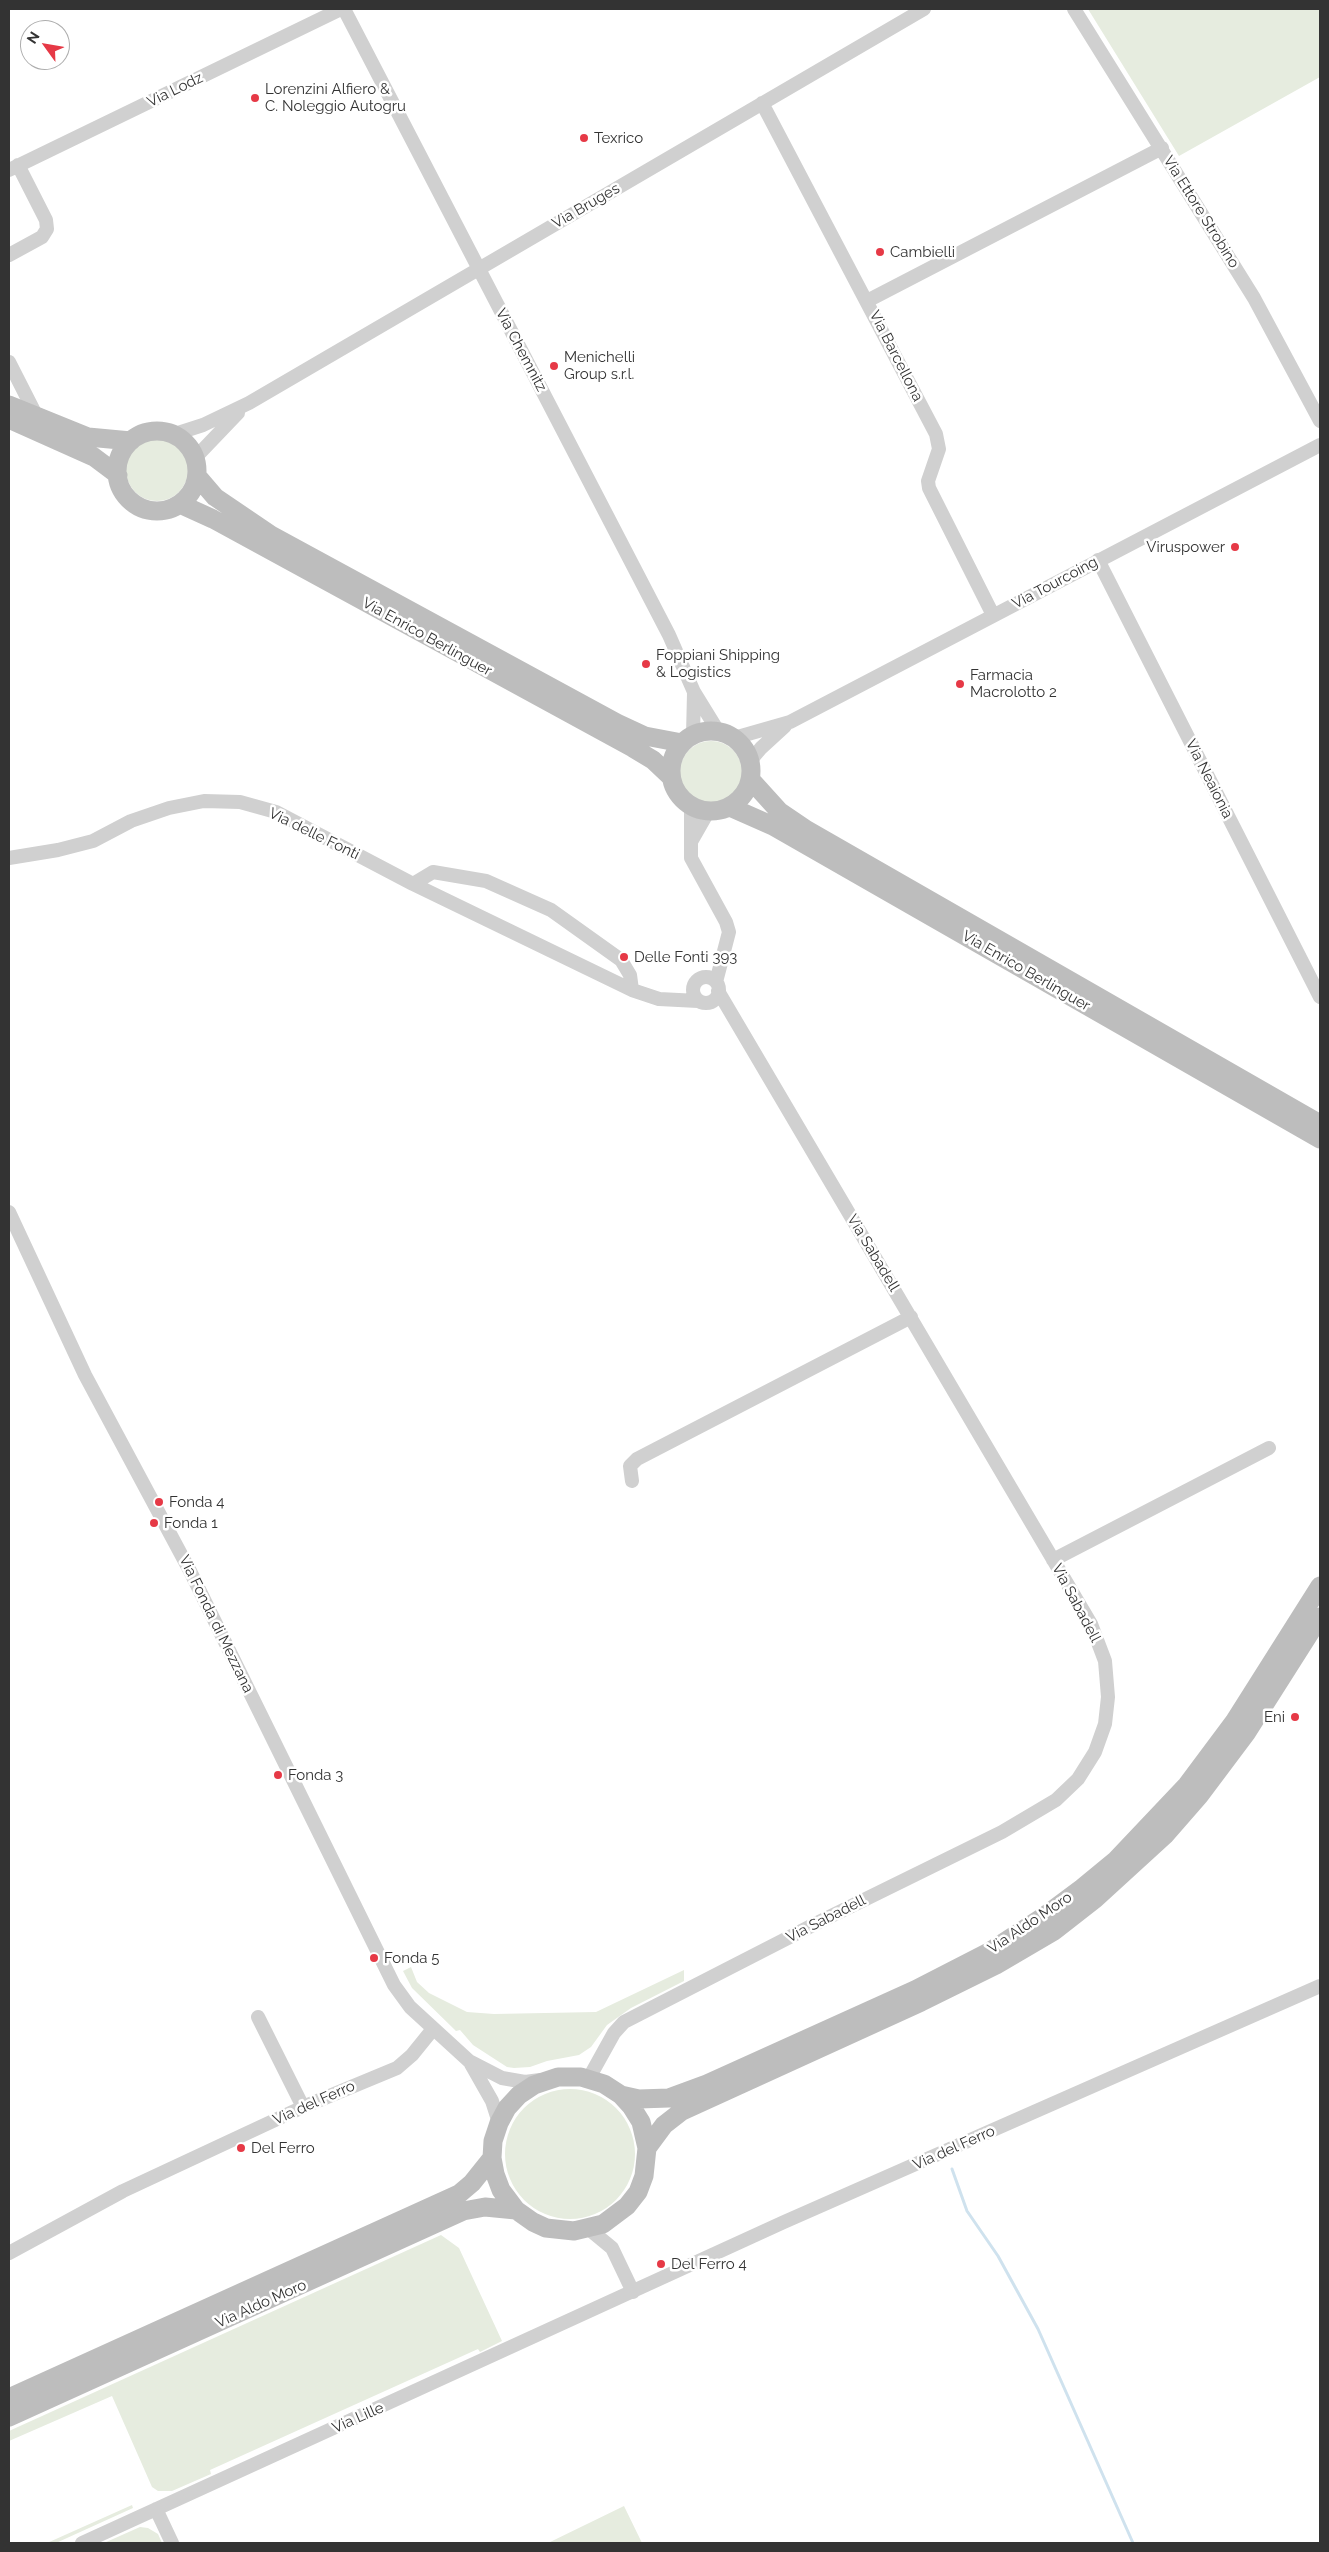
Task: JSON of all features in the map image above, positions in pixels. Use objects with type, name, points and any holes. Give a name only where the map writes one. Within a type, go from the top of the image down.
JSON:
[{"type":"main road","points":[[9,405],[88,437],[131,441]]},
{"type":"main road","points":[[9,419],[94,457],[118,475]]},
{"type":"main road","points":[[175,434],[164,431],[150,432],[131,441],[122,453],[118,475],[124,493],[138,506],[156,511],[165,510],[180,504],[191,493],[196,467]]},
{"type":"main road","name":"Via Enrico Berlinguer","points":[[175,434],[188,445],[196,467],[215,497],[271,535],[617,723],[645,736],[687,739],[705,731],[726,735],[742,746],[750,770],[779,811],[807,830],[1320,1124]]},
{"type":"main road","name":"Via Enrico Berlinguer","points":[[180,504],[213,519],[633,748],[653,760],[671,777],[677,794],[699,809]]},
{"type":"main road","points":[[671,777],[672,759],[687,739]]},
{"type":"main road","points":[[699,809],[730,807],[743,795],[750,770]]},
{"type":"main road","name":"Via Enrico Berlinguer","points":[[730,807],[773,826],[1320,1139]]},
{"type":"main road","name":"Via Aldo Moro","points":[[621,2095],[657,2100],[707,2084],[915,1990],[989,1952],[1043,1917],[1116,1860],[1187,1785],[1234,1722],[1320,1586]]},
{"type":"main road","name":"Via Aldo Moro","points":[[647,2148],[664,2125],[682,2111],[913,2006],[996,1965],[1054,1930],[1095,1899],[1165,1835],[1199,1796],[1247,1732],[1320,1617]]},
{"type":"main road","name":"Via Aldo Moro","points":[[574,2076],[589,2078],[604,2084],[621,2095],[641,2122],[647,2148],[644,2176],[638,2192],[628,2206],[612,2219],[589,2229],[567,2232],[546,2228],[533,2222],[516,2210],[501,2190],[492,2158],[493,2141],[498,2123],[507,2108],[519,2095],[534,2085],[550,2078],[574,2076]]},
{"type":"main road","name":"Via Aldo Moro","points":[[9,2398],[459,2194],[472,2183],[492,2158]]},
{"type":"main road","name":"Via Aldo Moro","points":[[9,2417],[462,2211],[485,2207],[516,2210]]},
{"type":"street","name":"Via Lodz","points":[[13,168],[343,9]]},
{"type":"street","name":"Via Chemnitz","points":[[343,9],[669,635],[694,692],[726,735]]},
{"type":"street","name":"Via Bruges","points":[[175,434],[203,425],[249,403],[924,9]]},
{"type":"street","name":"Via Ettore Strobino","points":[[1074,9],[1254,298],[1320,421]]},
{"type":"street","name":"Via Barcellona","points":[[762,103],[939,441],[937,458],[928,481],[929,488],[993,615]]},
{"type":"street","points":[[867,302],[1162,148]]},
{"type":"street","points":[[9,255],[42,237],[47,229],[46,220],[13,168]]},
{"type":"street","points":[[9,362],[37,417]]},
{"type":"street","name":"Via Bruges","points":[[196,467],[249,403]]},
{"type":"street","name":"Via Tourcoing","points":[[750,770],[761,748],[790,722],[1320,445]]},
{"type":"street","name":"Via Neaionia","points":[[1098,560],[1320,997]]},
{"type":"street","name":"Via Chemnitz","points":[[687,739],[694,692]]},
{"type":"street","name":"Via Tourcoing","points":[[726,735],[790,722]]},
{"type":"street","name":"Via delle Fonti","points":[[9,858],[58,850],[93,841],[131,821],[169,808],[204,801],[240,802],[276,812],[413,884],[632,990],[659,999],[700,998]]},
{"type":"street","points":[[699,809],[691,840],[690,853],[693,863],[728,927],[729,938],[713,983],[715,999],[700,998]]},
{"type":"street","points":[[413,884],[433,872],[486,881],[551,910],[621,960],[630,976],[632,990]]},
{"type":"street","points":[[700,998],[697,980],[713,983]]},
{"type":"street","name":"Via Sabadell","points":[[589,2078],[614,2033],[624,2022],[817,1923],[1002,1832],[1056,1800],[1078,1779],[1095,1752],[1105,1724],[1108,1697],[1105,1661],[1091,1624],[713,983]]},
{"type":"street","points":[[700,998],[730,1014]]},
{"type":"street","name":"Via Fonda di Mezzana","points":[[9,1212],[85,1375],[190,1571],[394,1985],[410,2007],[433,2029]]},
{"type":"street","points":[[632,1480],[630,1466],[637,1459],[911,1317]]},
{"type":"street","points":[[1053,1560],[1269,1448]]},
{"type":"street","name":"Via del Ferro","points":[[633,2292],[784,2222],[1320,1986]]},
{"type":"street","points":[[258,2017],[303,2107]]},
{"type":"street","points":[[433,2029],[469,2061],[502,2078],[525,2082],[550,2078]]},
{"type":"street","name":"Via del Ferro","points":[[9,2253],[123,2191],[303,2107],[397,2068],[412,2055],[433,2029]]},
{"type":"street","points":[[469,2061],[492,2101],[498,2123]]},
{"type":"street","points":[[612,2219],[612,2248]]},
{"type":"street","points":[[589,2229],[612,2248],[633,2292]]},
{"type":"street","name":"Via Lille","points":[[82,2543],[633,2292]]},
{"type":"street","points":[[156,2509],[172,2543]]},
{"type":"shaded area","points":[[1088,9],[1320,9],[1320,77],[1179,156]]},
{"type":"shaded area","points":[[151,439],[163,439],[179,448],[186,458],[188,470],[186,482],[179,492],[163,501],[151,501],[140,496],[131,487],[126,476],[126,464],[131,453],[140,444]]},
{"type":"shaded area","points":[[705,741],[717,741],[733,750],[740,760],[742,772],[740,784],[733,794],[717,803],[705,803],[694,798],[685,789],[680,778],[680,766],[685,755],[694,746]]},
{"type":"shaded area","points":[[411,1967],[417,1982],[429,1993],[467,2012],[494,2014],[596,2012],[684,1970],[684,1981],[631,2008],[607,2025],[591,2047],[579,2055],[547,2061],[530,2067],[514,2068],[507,2067],[473,2045],[460,2030],[456,2031],[412,1988],[403,1971]]},
{"type":"shaded area","points":[[570,2089],[583,2090],[595,2094],[616,2108],[630,2129],[634,2141],[634,2167],[630,2179],[616,2200],[595,2214],[583,2218],[570,2219],[557,2218],[545,2214],[524,2200],[510,2179],[506,2167],[505,2154],[506,2141],[510,2129],[524,2108],[545,2094],[557,2090]]},
{"type":"shaded area","points":[[441,2235],[459,2248],[502,2341],[480,2352],[478,2349],[210,2470],[211,2474],[172,2491],[158,2491],[152,2487],[112,2396],[9,2441],[9,2431]]},
{"type":"shaded area","points":[[132,2505],[133,2508],[56,2543],[47,2543]]},
{"type":"shaded area","points":[[624,2506],[642,2543],[548,2543]]},
{"type":"shaded area","points":[[140,2527],[148,2528],[158,2534],[162,2543],[104,2543]]},
{"type":"waterway","points":[[952,2169],[967,2211],[998,2256],[1038,2329],[1133,2543]]},
{"type":"place","name":"Lorenzini Alfiero & C. Noleggio Autogru","points":[[255,98]]},
{"type":"place","name":"Texrico","points":[[584,138]]},
{"type":"place","name":"Cambielli","points":[[880,252]]},
{"type":"place","name":"Menichelli Group s.r.l.","points":[[554,366]]},
{"type":"place","name":"Viruspower","points":[[1235,547]]},
{"type":"place","name":"Foppiani Shipping & Logistics","points":[[646,664]]},
{"type":"place","name":"Farmacia Macrolotto 2","points":[[960,684]]},
{"type":"place","name":"Delle Fonti 393","points":[[624,957]]},
{"type":"place","name":"Fonda 4","points":[[159,1502]]},
{"type":"place","name":"Fonda 1","points":[[154,1523]]},
{"type":"place","name":"Eni","points":[[1295,1717]]},
{"type":"place","name":"Fonda 3","points":[[278,1775]]},
{"type":"place","name":"Fonda 5","points":[[374,1958]]},
{"type":"place","name":"Del Ferro","points":[[241,2148]]},
{"type":"place","name":"Del Ferro 4","points":[[661,2264]]}]
